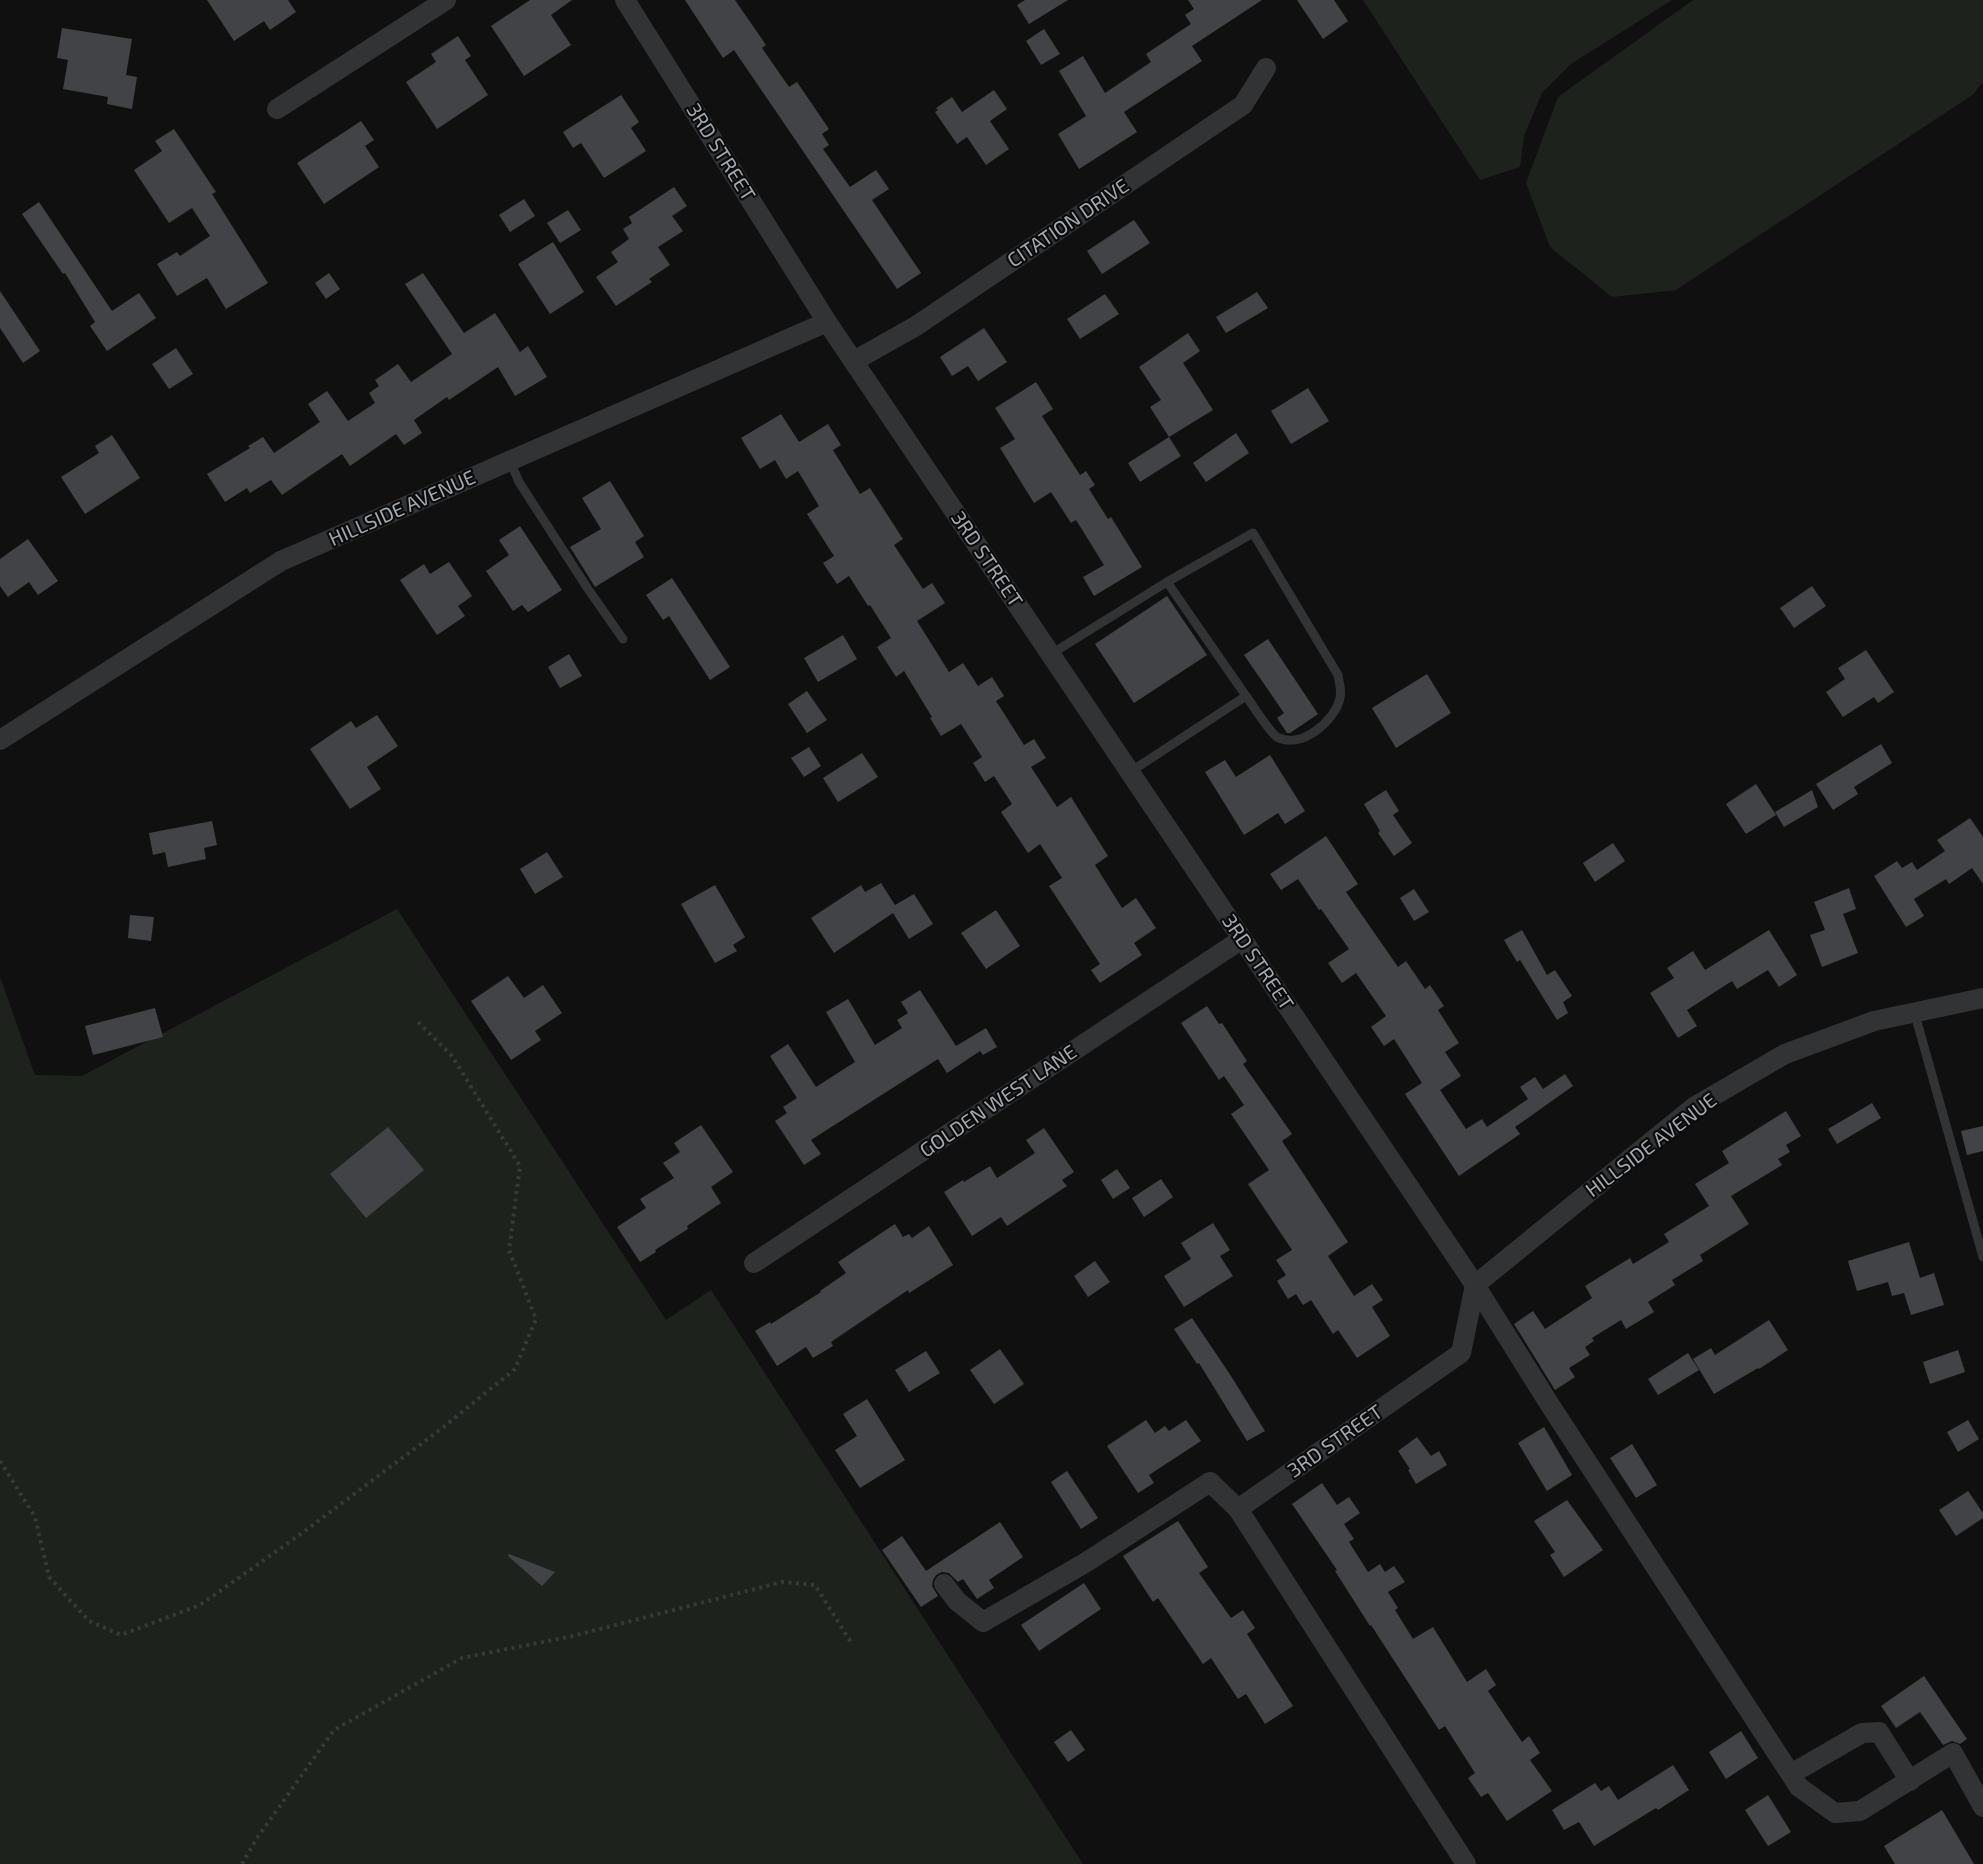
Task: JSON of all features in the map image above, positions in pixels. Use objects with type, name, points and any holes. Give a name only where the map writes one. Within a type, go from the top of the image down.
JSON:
[{"type":"street","points":[[277,109],[446,0]]},
{"type":"street","name":"3RD STREET","points":[[625,0],[827,322],[1475,1285],[1461,1353],[1239,1509]]},
{"type":"street","name":"CITATION DRIVE","points":[[854,361],[916,326],[1244,105],[1266,68]]},
{"type":"street","name":"HILLSIDE AVENUE","points":[[0,740],[281,561],[827,322]]},
{"type":"street","name":"GOLDEN WEST LANE","points":[[754,1263],[1242,939]]},
{"type":"street","name":"HILLSIDE AVENUE","points":[[1475,1285],[1694,1107],[1785,1054],[1874,1021],[1983,998]]},
{"type":"street","points":[[1475,1285],[1562,1424],[1799,1787],[1835,1814],[1860,1811],[1953,1753],[1983,1807]]},
{"type":"street","points":[[944,1584],[957,1601],[983,1622],[1084,1563],[1210,1482],[1239,1509],[1467,1864]]},
{"type":"street","points":[[1791,1774],[1862,1733],[1880,1732],[1910,1781]]},
{"type":"lane","points":[[510,461],[531,501],[588,590],[623,639]]},
{"type":"lane","points":[[1051,654],[1167,582],[1253,533],[1338,675],[1341,695],[1336,710],[1318,730],[1294,741],[1276,736],[1167,582]]},
{"type":"lane","points":[[1130,772],[1246,696]]},
{"type":"lane","points":[[1914,1011],[1983,1257]]},
{"type":"path","points":[[0,1461],[35,1517],[48,1577],[89,1621],[121,1635],[200,1605],[317,1522],[441,1429],[515,1369],[536,1318],[509,1250],[520,1166],[452,1056],[415,1019]]},
{"type":"path","points":[[242,1864],[257,1838],[334,1730],[462,1658],[573,1636],[782,1582],[815,1585],[852,1644]]},
{"type":"shaded area","points":[[1363,0],[1672,0],[1571,64],[1542,93],[1524,136],[1520,167],[1480,180]]},
{"type":"shaded area","points":[[1693,0],[1983,0],[1983,81],[1974,94],[1676,290],[1612,297],[1550,247],[1526,183],[1558,97]]},
{"type":"shaded area","points":[[397,909],[666,1320],[711,1290],[1083,1864],[0,1864],[0,977],[35,1075],[82,1076]]},
{"type":"building","points":[[207,0],[288,0],[296,12],[270,30],[264,21],[234,41]]},
{"type":"building","points":[[530,0],[572,0],[551,15],[571,45],[524,76],[491,26]]},
{"type":"building","points":[[685,0],[735,0],[766,45],[762,48],[789,87],[797,82],[829,129],[822,134],[829,145],[823,149],[850,187],[876,170],[889,189],[872,200],[921,273],[897,289],[734,50],[723,58]]},
{"type":"building","points":[[1025,0],[1068,0],[1029,24],[1017,5]]},
{"type":"building","points":[[1188,0],[1262,0],[1192,46],[1202,61],[1124,112],[1137,132],[1079,169],[1058,134],[1086,116],[1059,71],[1083,56],[1105,93],[1151,62],[1146,54],[1191,24],[1185,15],[1194,9]]},
{"type":"building","points":[[1297,0],[1334,0],[1348,21],[1323,39]]},
{"type":"building","points":[[62,28],[132,39],[126,75],[137,77],[132,109],[107,104],[108,97],[63,89],[68,60],[57,58]]},
{"type":"building","points":[[1044,29],[1060,54],[1041,65],[1026,41]]},
{"type":"building","points":[[458,36],[471,56],[465,60],[488,95],[437,129],[406,82],[436,62],[431,54]]},
{"type":"building","points":[[994,90],[1007,109],[990,121],[1009,149],[986,165],[967,137],[957,144],[935,112],[938,110],[936,108],[952,97],[962,112]]},
{"type":"building","points":[[621,95],[639,122],[631,128],[646,151],[604,178],[581,143],[573,148],[563,132]]},
{"type":"building","points":[[361,121],[374,140],[365,146],[379,167],[324,204],[297,163]]},
{"type":"building","points":[[174,129],[216,192],[212,194],[268,283],[226,309],[207,278],[177,296],[157,264],[177,252],[180,256],[210,236],[192,208],[169,223],[134,170],[162,151],[155,141]]},
{"type":"building","points":[[674,187],[687,206],[672,216],[683,231],[658,247],[670,265],[649,279],[652,282],[616,306],[596,277],[618,262],[611,252],[629,239],[623,229],[632,223],[629,217]]},
{"type":"building","points":[[524,199],[535,216],[510,232],[499,215]]},
{"type":"building","points":[[39,202],[112,311],[139,293],[156,318],[107,351],[90,326],[95,322],[65,273],[63,274],[22,214]]},
{"type":"building","points":[[568,210],[581,230],[560,243],[547,223]]},
{"type":"building","points":[[1134,220],[1150,243],[1102,274],[1087,251]]},
{"type":"building","points":[[553,242],[584,292],[550,314],[518,264]]},
{"type":"building","points":[[329,273],[340,289],[326,299],[315,283]]},
{"type":"building","points":[[423,273],[464,333],[495,313],[520,352],[528,346],[547,377],[515,396],[498,367],[449,400],[447,397],[414,420],[422,433],[404,445],[396,434],[350,466],[342,454],[282,495],[271,480],[250,493],[247,488],[225,502],[207,474],[250,448],[248,446],[263,437],[274,453],[320,422],[308,404],[327,391],[348,421],[375,403],[369,393],[379,386],[375,380],[398,364],[411,382],[452,354],[405,284]]},
{"type":"building","points":[[0,291],[40,351],[23,363],[0,328]]},
{"type":"building","points":[[1257,292],[1268,308],[1226,333],[1216,317]]},
{"type":"building","points":[[1105,294],[1119,314],[1080,339],[1067,319]]},
{"type":"building","points":[[984,328],[1007,362],[978,381],[968,366],[952,376],[940,357]]},
{"type":"building","points":[[1188,333],[1200,351],[1183,363],[1213,410],[1169,437],[1150,407],[1161,400],[1139,367]]},
{"type":"building","points":[[176,348],[193,374],[169,389],[152,364]]},
{"type":"building","points":[[1036,382],[1053,409],[1042,416],[1080,475],[1086,471],[1095,485],[1089,489],[1108,519],[1111,517],[1142,567],[1094,596],[1083,577],[1104,565],[1076,520],[1071,523],[1051,492],[1034,503],[1000,448],[1015,439],[995,408]]},
{"type":"building","points":[[1308,388],[1329,421],[1291,444],[1271,411]]},
{"type":"building","points":[[781,414],[799,442],[828,424],[841,445],[833,450],[860,494],[870,488],[903,539],[894,545],[923,589],[932,583],[945,603],[917,621],[949,672],[963,663],[978,686],[992,677],[1004,696],[996,701],[1024,745],[1034,739],[1046,758],[1031,767],[1057,807],[1071,797],[1108,856],[1095,865],[1122,908],[1136,898],[1156,928],[1134,943],[1142,955],[1100,983],[1091,970],[1100,964],[1049,886],[1062,878],[1040,844],[1028,853],[1001,812],[1012,804],[994,776],[985,782],[973,763],[982,757],[961,724],[941,736],[904,671],[896,677],[877,647],[891,638],[870,605],[868,606],[849,576],[837,584],[823,563],[834,556],[807,514],[819,506],[798,471],[786,479],[775,460],[760,469],[741,438]]},
{"type":"building","points":[[1236,433],[1249,453],[1206,482],[1193,463]]},
{"type":"building","points":[[112,435],[140,478],[85,514],[61,477],[99,453],[95,446]]},
{"type":"building","points":[[1169,437],[1181,456],[1140,482],[1128,463]]},
{"type":"building","points":[[610,481],[644,536],[635,542],[644,557],[595,587],[570,547],[601,529],[582,498]]},
{"type":"building","points":[[520,526],[562,590],[528,612],[522,605],[513,611],[486,571],[509,555],[499,540]]},
{"type":"building","points":[[28,539],[58,581],[38,595],[29,582],[8,597],[0,586],[0,559]]},
{"type":"building","points":[[449,562],[472,596],[458,606],[465,616],[437,635],[400,580],[424,564],[430,574]]},
{"type":"building","points":[[672,578],[730,667],[710,680],[669,616],[663,620],[646,595]]},
{"type":"building","points":[[1812,586],[1826,606],[1794,628],[1780,608]]},
{"type":"building","points":[[1167,596],[1207,655],[1134,703],[1095,644]]},
{"type":"building","points":[[843,635],[857,659],[818,682],[804,658]]},
{"type":"building","points":[[1268,639],[1318,714],[1290,733],[1287,733],[1277,718],[1284,713],[1244,655]]},
{"type":"building","points":[[1866,650],[1894,692],[1878,703],[1874,697],[1843,717],[1826,692],[1845,679],[1838,668]]},
{"type":"building","points":[[569,654],[582,676],[560,688],[548,667]]},
{"type":"building","points":[[1427,674],[1451,713],[1396,748],[1372,708]]},
{"type":"building","points":[[807,691],[827,720],[807,733],[788,704]]},
{"type":"building","points":[[377,715],[398,746],[367,767],[381,789],[350,809],[310,749],[351,721],[356,728]]},
{"type":"building","points":[[1881,744],[1892,763],[1854,787],[1858,794],[1833,810],[1816,784]]},
{"type":"building","points":[[809,747],[821,766],[804,777],[791,758]]},
{"type":"building","points":[[862,753],[878,777],[838,802],[823,778]]},
{"type":"building","points":[[1270,755],[1305,811],[1285,824],[1278,813],[1244,835],[1205,772],[1225,760],[1236,777]]},
{"type":"building","points":[[1756,784],[1776,815],[1746,834],[1726,804]]},
{"type":"building","points":[[1386,790],[1399,811],[1393,815],[1412,843],[1394,856],[1378,833],[1380,831],[1364,804]]},
{"type":"building","points":[[1812,790],[1818,807],[1784,827],[1775,812]]},
{"type":"building","points":[[1970,818],[1983,837],[1983,884],[1972,868],[1949,884],[1946,879],[1914,899],[1924,916],[1906,927],[1874,876],[1897,861],[1902,868],[1912,862],[1917,870],[1945,851],[1937,840]]},
{"type":"building","points":[[212,821],[217,845],[204,848],[206,859],[168,867],[165,852],[153,855],[149,833]]},
{"type":"building","points":[[1326,836],[1358,884],[1346,892],[1398,967],[1406,961],[1425,989],[1430,985],[1444,1006],[1438,1010],[1459,1043],[1445,1052],[1461,1076],[1440,1090],[1466,1129],[1482,1119],[1487,1127],[1528,1099],[1520,1087],[1535,1077],[1543,1089],[1565,1074],[1573,1086],[1515,1127],[1520,1134],[1459,1176],[1405,1094],[1422,1083],[1394,1039],[1384,1046],[1371,1027],[1386,1016],[1356,973],[1342,983],[1328,963],[1349,949],[1298,879],[1281,890],[1270,874]]},
{"type":"building","points":[[1613,843],[1625,861],[1595,882],[1583,863]]},
{"type":"building","points":[[547,852],[563,877],[535,894],[520,869]]},
{"type":"building","points":[[881,883],[895,905],[914,894],[933,924],[909,939],[893,913],[834,953],[811,918],[861,885],[865,892]]},
{"type":"building","points":[[715,885],[745,937],[733,945],[737,951],[715,963],[681,904]]},
{"type":"building","points":[[1849,888],[1856,909],[1843,914],[1858,953],[1822,967],[1810,935],[1825,930],[1814,902]]},
{"type":"building","points":[[1414,889],[1429,912],[1414,921],[1400,898]]},
{"type":"building","points":[[996,910],[1020,946],[986,969],[961,933]]},
{"type":"building","points":[[130,915],[154,917],[151,941],[128,938]]},
{"type":"building","points":[[1522,930],[1547,975],[1555,970],[1572,996],[1563,1002],[1568,1013],[1557,1020],[1520,960],[1517,962],[1504,940]]},
{"type":"building","points":[[1769,930],[1797,975],[1779,987],[1768,970],[1737,989],[1732,981],[1687,1010],[1697,1026],[1678,1038],[1650,993],[1674,978],[1667,968],[1693,951],[1705,970]]},
{"type":"building","points":[[508,976],[524,998],[543,985],[562,1013],[535,1031],[541,1040],[511,1060],[471,1001]]},
{"type":"building","points":[[920,990],[956,1046],[986,1028],[997,1047],[983,1055],[980,1051],[947,1073],[938,1059],[811,1140],[821,1154],[804,1165],[775,1121],[787,1113],[783,1107],[797,1098],[770,1056],[788,1044],[816,1087],[855,1062],[826,1012],[848,999],[875,1045],[902,1028],[897,1020],[908,1013],[901,1002]]},
{"type":"building","points":[[1207,1006],[1219,1024],[1222,1023],[1247,1061],[1243,1064],[1292,1134],[1282,1141],[1348,1242],[1328,1256],[1354,1296],[1372,1284],[1383,1300],[1372,1307],[1390,1336],[1357,1358],[1338,1330],[1333,1334],[1311,1300],[1303,1305],[1296,1294],[1288,1299],[1277,1281],[1286,1275],[1276,1260],[1292,1250],[1248,1184],[1269,1170],[1231,1114],[1244,1105],[1224,1076],[1219,1080],[1181,1023]]},
{"type":"building","points":[[155,1008],[163,1037],[93,1055],[85,1026]]},
{"type":"building","points":[[1872,1103],[1881,1118],[1837,1144],[1828,1129]]},
{"type":"building","points":[[1786,1111],[1801,1136],[1786,1145],[1790,1152],[1778,1159],[1782,1165],[1731,1196],[1749,1224],[1700,1255],[1703,1261],[1672,1280],[1675,1285],[1648,1302],[1654,1312],[1626,1329],[1621,1320],[1592,1338],[1594,1341],[1585,1347],[1590,1355],[1569,1368],[1575,1377],[1555,1390],[1514,1324],[1533,1311],[1545,1329],[1592,1298],[1585,1286],[1630,1258],[1633,1264],[1669,1242],[1664,1234],[1709,1206],[1695,1184],[1729,1163],[1722,1151]]},
{"type":"building","points":[[701,1125],[733,1172],[711,1187],[721,1203],[640,1262],[617,1227],[646,1208],[640,1199],[674,1178],[663,1163],[680,1152],[674,1143]]},
{"type":"building","points":[[1983,1126],[1983,1151],[1967,1155],[1961,1131]]},
{"type":"building","points":[[388,1127],[424,1170],[366,1218],[330,1174]]},
{"type":"building","points":[[1044,1128],[1074,1172],[1062,1180],[1067,1186],[1007,1226],[1001,1217],[972,1236],[944,1192],[990,1166],[997,1178],[1035,1153],[1026,1140]]},
{"type":"building","points":[[1117,1169],[1130,1188],[1113,1199],[1101,1180]]},
{"type":"building","points":[[1161,1179],[1173,1197],[1144,1217],[1132,1198]]},
{"type":"building","points":[[1213,1223],[1230,1250],[1220,1256],[1233,1276],[1184,1307],[1164,1276],[1191,1259],[1181,1243]]},
{"type":"building","points":[[895,1224],[903,1237],[909,1234],[912,1238],[929,1226],[953,1265],[909,1293],[908,1290],[831,1342],[833,1346],[813,1358],[806,1347],[777,1366],[755,1331],[770,1322],[771,1324],[846,1273],[838,1262]]},
{"type":"building","points":[[1909,1242],[1920,1278],[1934,1273],[1944,1305],[1911,1315],[1904,1293],[1892,1296],[1888,1282],[1857,1291],[1848,1261]]},
{"type":"building","points":[[1095,1261],[1110,1282],[1088,1297],[1074,1276]]},
{"type":"building","points":[[1192,1318],[1265,1431],[1247,1441],[1199,1363],[1197,1364],[1174,1329]]},
{"type":"building","points":[[1769,1320],[1788,1350],[1714,1394],[1693,1359],[1711,1348],[1715,1355]]},
{"type":"building","points":[[1000,1349],[1024,1384],[994,1404],[970,1370]]},
{"type":"building","points":[[1958,1350],[1965,1372],[1930,1384],[1923,1362]]},
{"type":"building","points":[[926,1351],[940,1373],[909,1392],[895,1370]]},
{"type":"building","points":[[1688,1353],[1699,1370],[1658,1395],[1648,1379]]},
{"type":"building","points":[[867,1399],[905,1460],[860,1488],[835,1450],[857,1436],[843,1414]]},
{"type":"building","points":[[1146,1420],[1155,1433],[1165,1426],[1169,1431],[1186,1420],[1201,1441],[1149,1475],[1154,1483],[1138,1493],[1107,1446]]},
{"type":"building","points":[[1968,1420],[1979,1439],[1958,1452],[1947,1432]]},
{"type":"building","points":[[1544,1427],[1572,1475],[1547,1491],[1518,1443]]},
{"type":"building","points":[[1417,1437],[1431,1456],[1439,1451],[1447,1465],[1416,1484],[1408,1470],[1410,1469],[1398,1451]]},
{"type":"building","points":[[1632,1444],[1657,1485],[1636,1498],[1610,1458]]},
{"type":"building","points":[[1067,1471],[1098,1518],[1081,1529],[1051,1482]]},
{"type":"building","points":[[1322,1483],[1337,1505],[1349,1497],[1360,1513],[1344,1524],[1354,1539],[1349,1542],[1368,1572],[1380,1564],[1385,1572],[1394,1566],[1405,1582],[1388,1592],[1398,1608],[1395,1610],[1413,1639],[1433,1627],[1467,1682],[1486,1669],[1496,1685],[1488,1691],[1522,1742],[1529,1736],[1540,1753],[1530,1760],[1552,1791],[1507,1821],[1488,1793],[1481,1797],[1468,1778],[1475,1773],[1445,1726],[1439,1730],[1292,1504]]},
{"type":"building","points":[[1968,1491],[1983,1513],[1983,1518],[1956,1536],[1939,1510]]},
{"type":"building","points":[[1567,1500],[1603,1550],[1564,1577],[1550,1555],[1555,1552],[1534,1521]]},
{"type":"building","points":[[1178,1521],[1208,1567],[1199,1573],[1231,1618],[1243,1610],[1255,1628],[1247,1634],[1293,1706],[1265,1724],[1246,1694],[1238,1699],[1211,1658],[1203,1664],[1158,1598],[1153,1602],[1123,1556]]},
{"type":"building","points":[[1000,1522],[1023,1557],[989,1580],[994,1588],[977,1599],[963,1579],[958,1582],[949,1573],[942,1572],[936,1575],[932,1586],[938,1596],[921,1607],[882,1550],[902,1536],[926,1571]]},
{"type":"building","points":[[509,1554],[555,1572],[542,1586],[508,1556]]},
{"type":"building","points":[[1084,1583],[1101,1609],[1039,1651],[1021,1625]]},
{"type":"building","points":[[1924,1676],[1967,1739],[1960,1744],[1952,1741],[1943,1745],[1920,1712],[1896,1728],[1881,1706]]},
{"type":"building","points":[[1071,1730],[1085,1750],[1068,1762],[1054,1742]]},
{"type":"building","points":[[1741,1731],[1758,1758],[1726,1779],[1709,1752]]},
{"type":"building","points":[[1673,1765],[1689,1790],[1594,1846],[1579,1822],[1564,1830],[1552,1810],[1595,1783],[1601,1791],[1609,1786],[1618,1800]]},
{"type":"building","points":[[1768,1795],[1791,1832],[1768,1846],[1745,1810]]},
{"type":"building","points":[[1942,1810],[1974,1864],[1895,1864],[1884,1846]]}]
